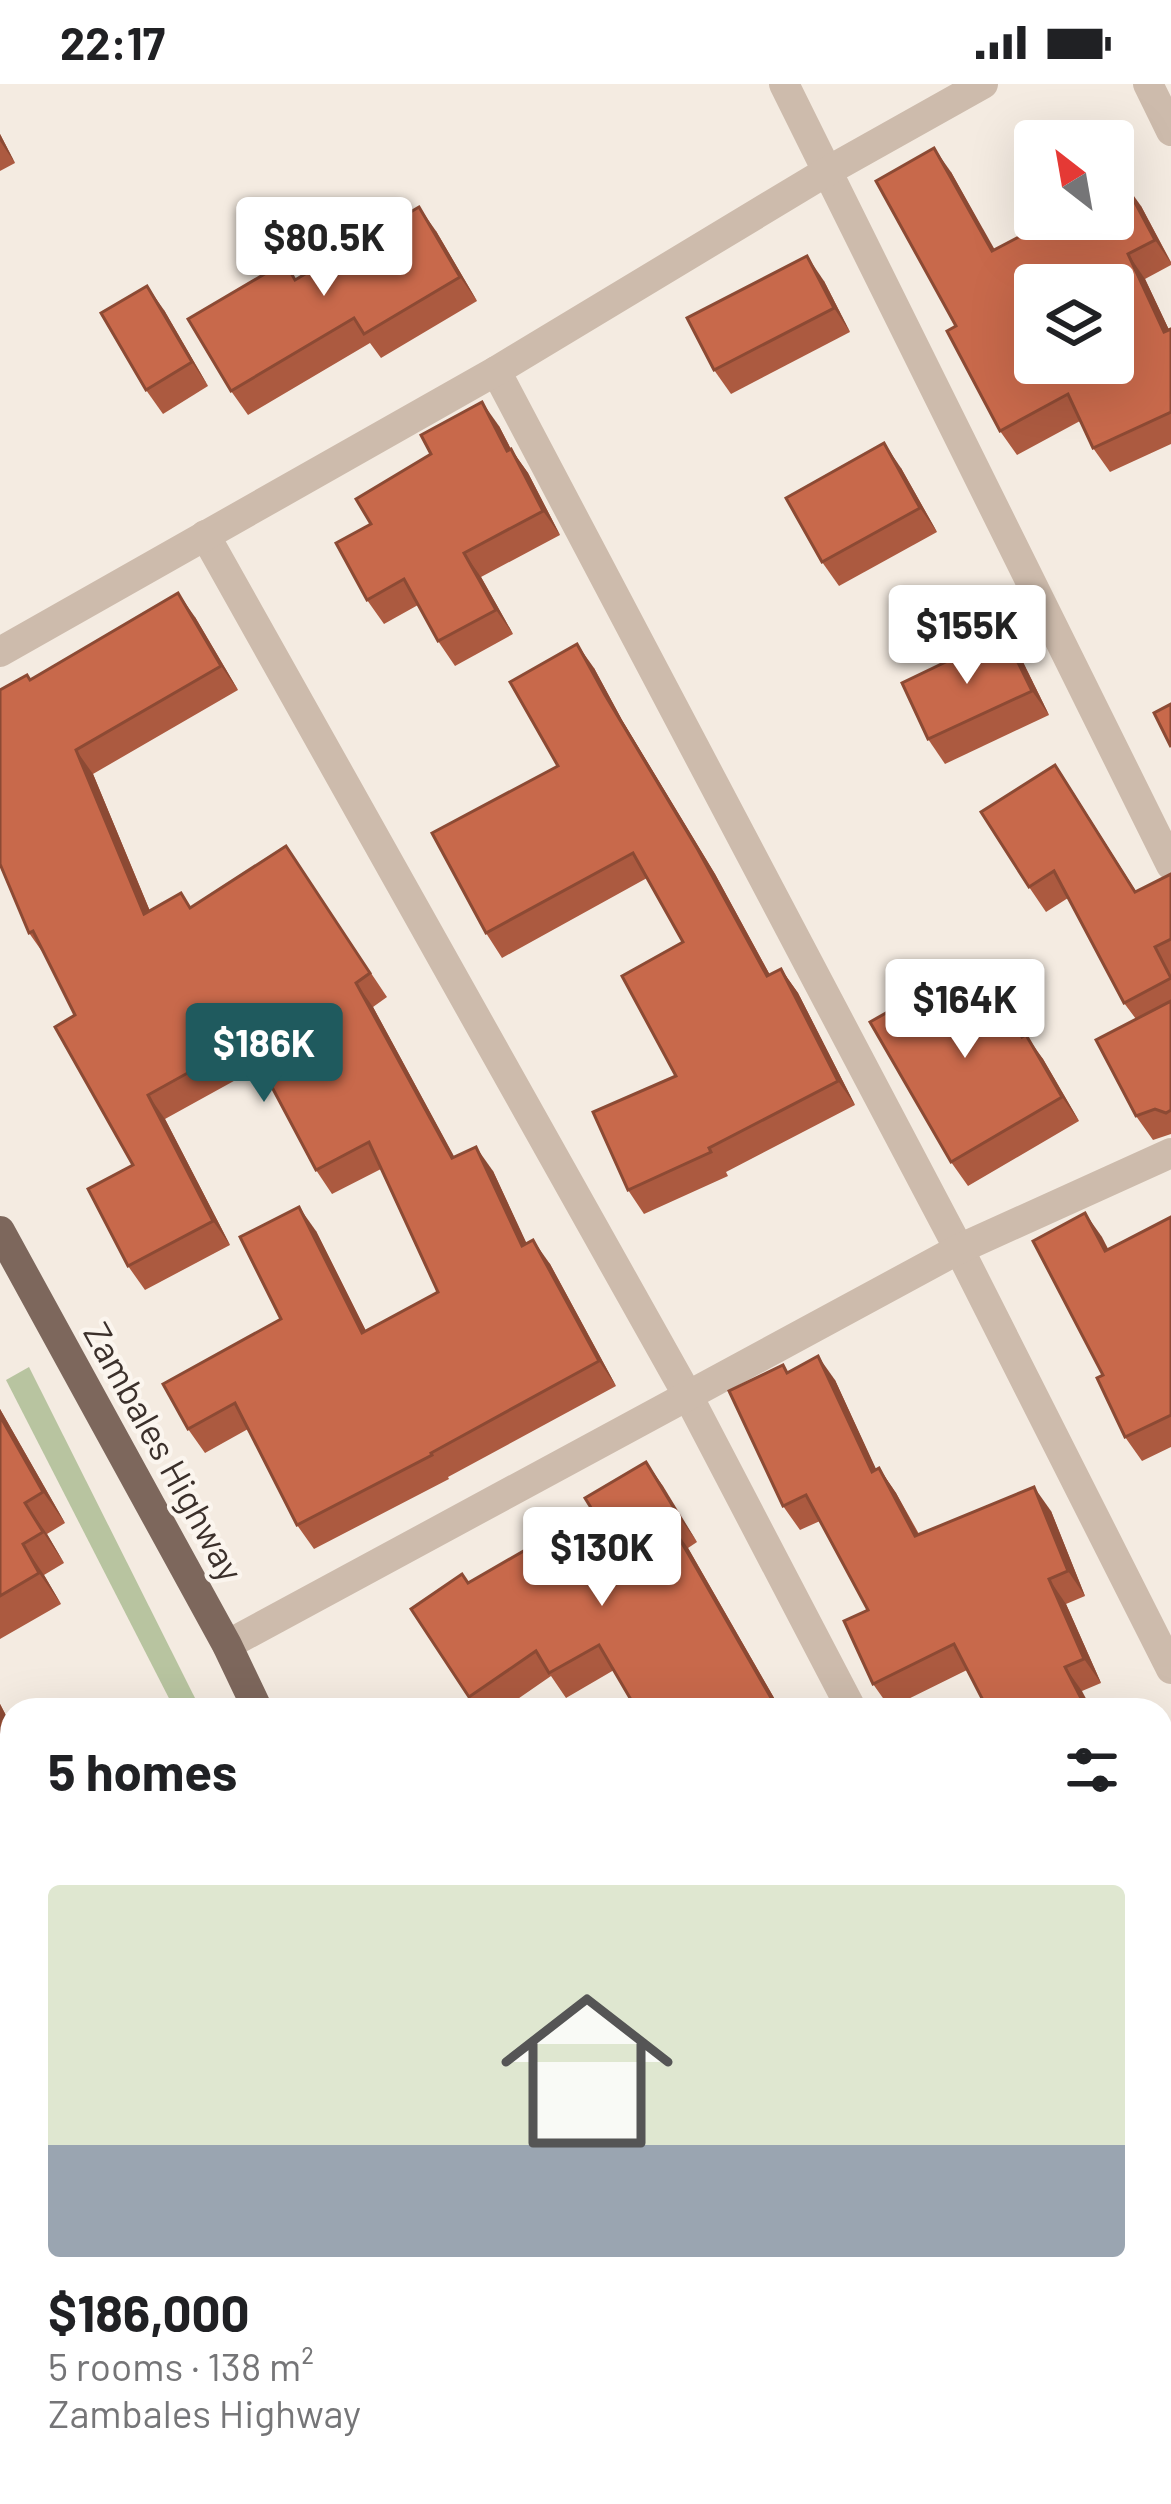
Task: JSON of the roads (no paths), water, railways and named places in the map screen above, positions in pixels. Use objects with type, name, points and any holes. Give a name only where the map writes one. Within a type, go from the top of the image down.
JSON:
[{"type":"main road","name":"Zambales Highway","points":[[0,1232],[252,1698]]},
{"type":"street","points":[[784,84],[1171,865]]},
{"type":"street","points":[[0,652],[496,370],[826,172],[983,84]]},
{"type":"street","points":[[1148,84],[1171,131]]},
{"type":"street","points":[[496,370],[959,1250],[1171,1669]]},
{"type":"street","points":[[205,535],[688,1396],[846,1698]]},
{"type":"street","points":[[226,1645],[959,1250],[1171,1153]]}]
